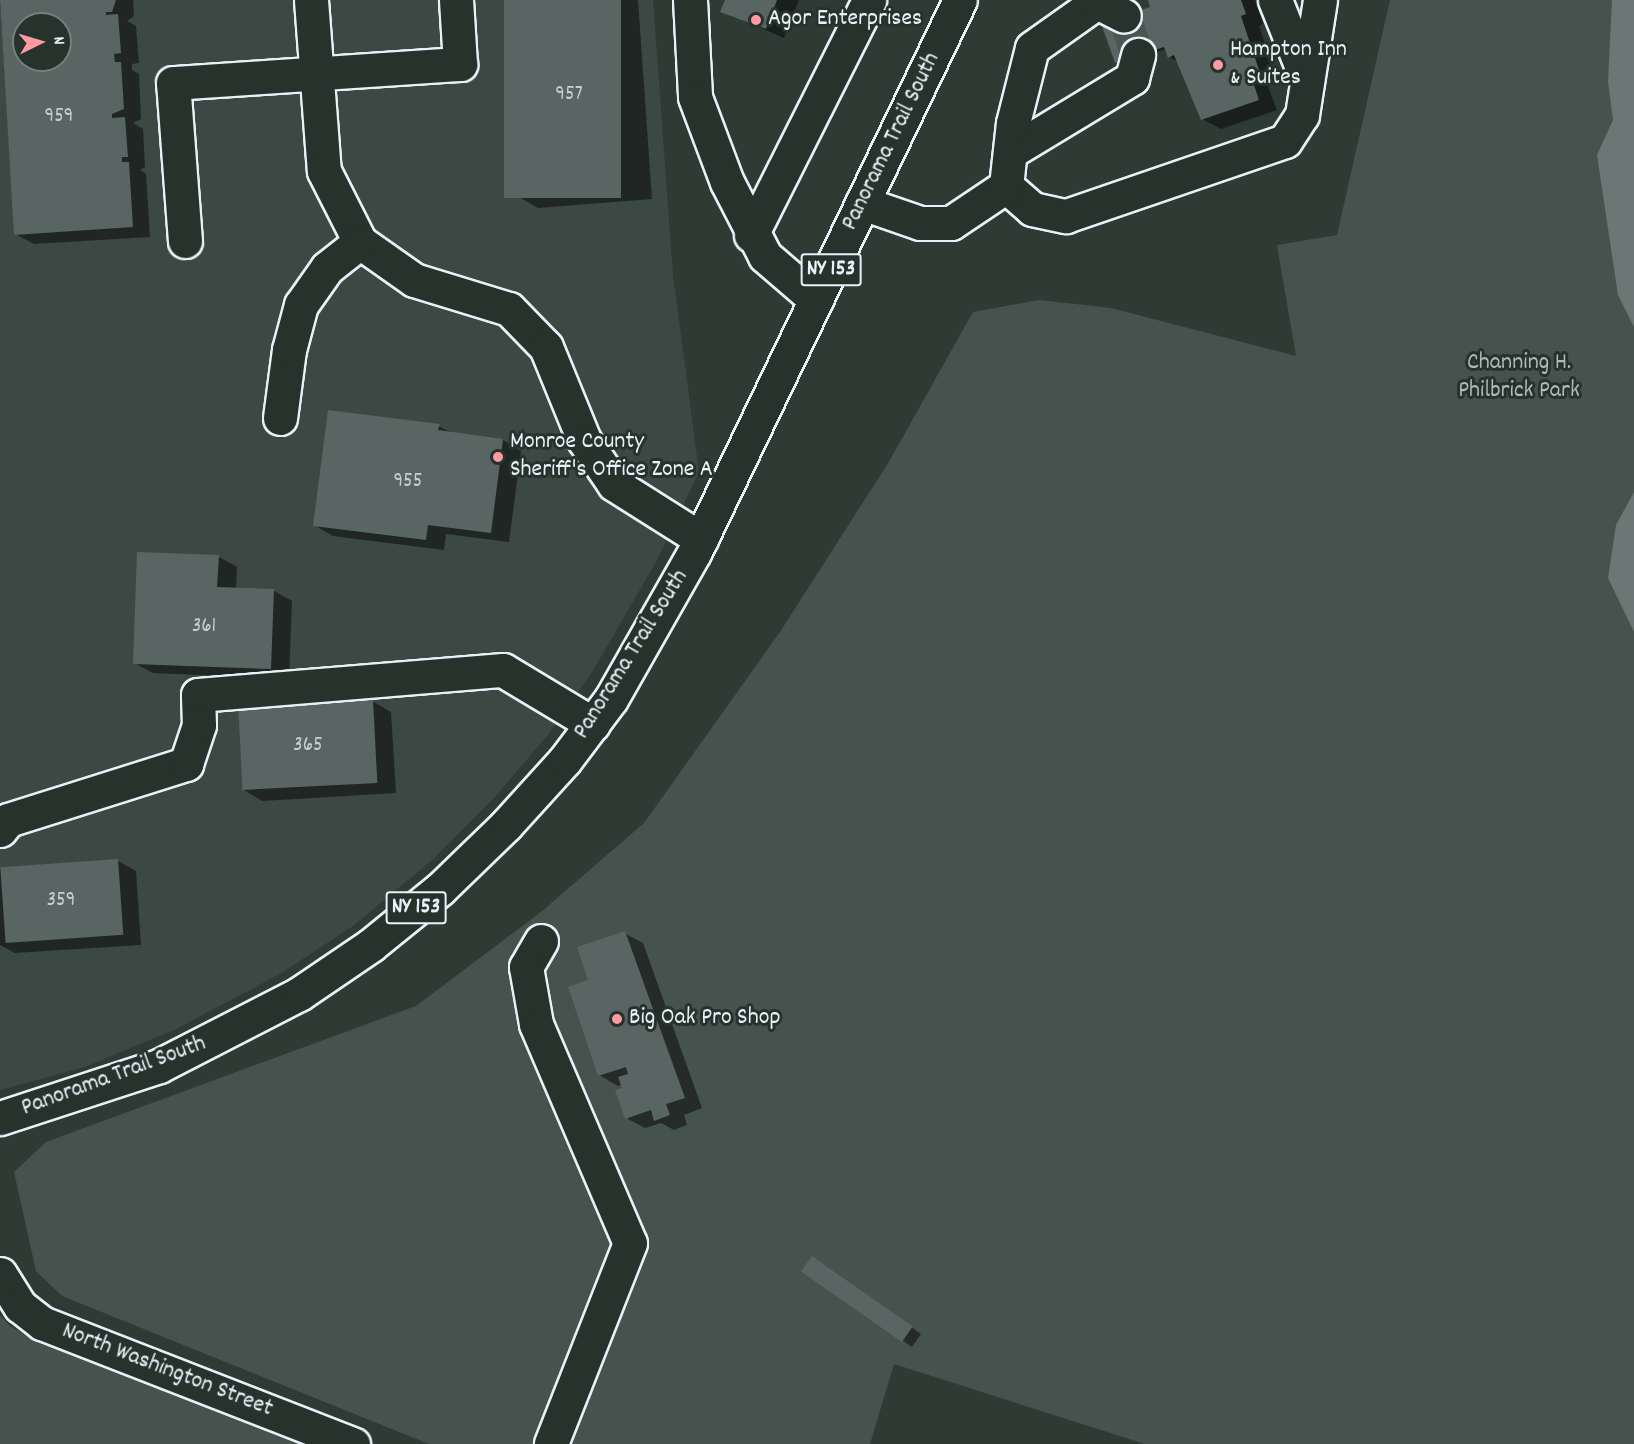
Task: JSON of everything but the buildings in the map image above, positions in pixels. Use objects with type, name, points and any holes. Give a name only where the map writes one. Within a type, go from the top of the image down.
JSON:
[{"type":"main road","points":[[311,0],[324,171],[360,242],[414,280],[509,309],[546,347],[584,440],[614,484],[701,539]]},
{"type":"main road","points":[[185,241],[173,83],[460,64],[456,0]]},
{"type":"main road","points":[[690,0],[695,97],[752,235],[765,256],[816,300]]},
{"type":"main road","points":[[752,235],[868,0]]},
{"type":"main road","name":"Panorama Trail South","points":[[0,1118],[159,1066],[299,994],[371,945],[440,889],[507,825],[593,724],[652,633],[701,539],[960,0]]},
{"type":"main road","points":[[1275,0],[1307,82]]},
{"type":"main road","points":[[1006,186],[1032,209],[1066,216],[1285,141],[1302,115],[1320,0]]},
{"type":"main road","points":[[862,203],[920,224],[951,223],[1006,186],[1010,152],[1032,48],[1097,2],[1124,16]]},
{"type":"main road","points":[[1010,152],[1132,78],[1138,56]]},
{"type":"main road","points":[[280,418],[289,351],[301,305],[327,268],[360,242]]},
{"type":"main road","points":[[0,830],[8,820],[186,764],[199,725],[198,695],[503,670],[593,724]]},
{"type":"main road","points":[[541,941],[526,967],[536,1024],[630,1243],[551,1444]]},
{"type":"main road","name":"North Washington Street","points":[[0,1274],[20,1306],[42,1323],[353,1444]]},
{"type":"shaded area","points":[[0,0],[653,0],[673,275],[699,472],[656,562],[591,674],[547,736],[495,797],[431,861],[353,926],[280,974],[176,1029],[85,1067],[0,1090]]},
{"type":"shaded area","points":[[1612,0],[1634,0],[1634,327],[1618,295],[1597,155],[1613,120],[1608,81]]},
{"type":"shaded area","points":[[1634,492],[1634,632],[1608,578],[1616,525]]},
{"type":"green space","name":"Channing H. Philbrick Park","points":[[1390,0],[1634,0],[1634,1444],[1145,1444],[894,1364],[870,1444],[429,1444],[62,1296],[36,1271],[14,1172],[46,1142],[416,1006],[541,912],[644,823],[780,632],[887,465],[973,312],[1039,300],[1111,308],[1296,356],[1277,245],[1337,235]]},
{"type":"green space","points":[[0,1315],[10,1326],[43,1345],[80,1351],[321,1444],[0,1444]]},
{"type":"tunnel","points":[[1124,16],[1138,55]]},
{"type":"place","name":"Agor Enterprises","points":[[756,20]]},
{"type":"place","name":"Hampton Inn & Suites","points":[[1218,65]]},
{"type":"place","name":"Monroe County Sheriff's Office Zone A","points":[[498,457]]},
{"type":"place","name":"Big Oak Pro Shop","points":[[617,1019]]}]
